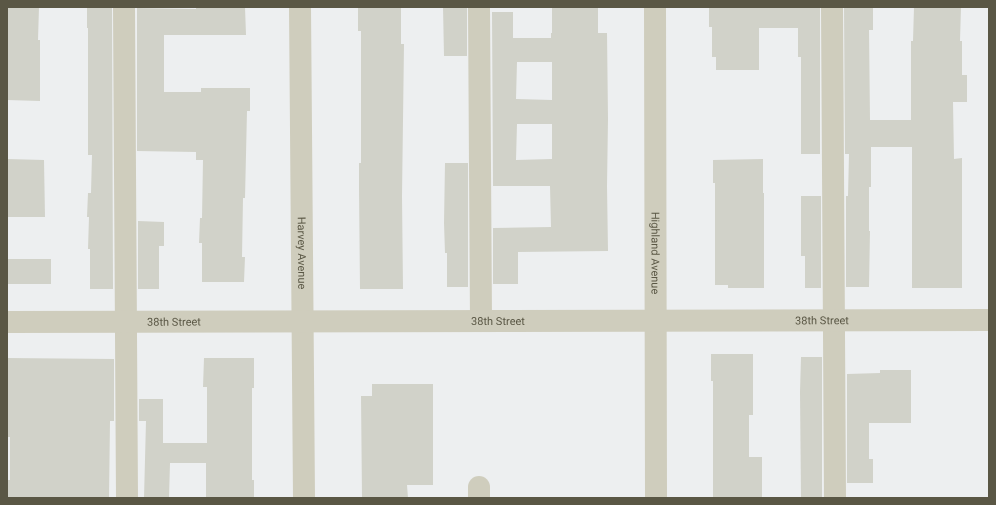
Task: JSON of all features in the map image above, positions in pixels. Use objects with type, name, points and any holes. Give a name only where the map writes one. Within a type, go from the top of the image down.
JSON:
[{"type":"street","points":[[124,7],[127,498]]},
{"type":"street","name":"Harvey Avenue","points":[[300,7],[304,498]]},
{"type":"street","points":[[479,7],[481,321]]},
{"type":"street","name":"Highland Avenue","points":[[654,7],[656,498]]},
{"type":"street","points":[[832,7],[835,498]]},
{"type":"street","name":"38th Street","points":[[7,322],[655,321],[834,319],[989,320]]},
{"type":"building","points":[[7,7],[39,7],[38,40],[40,40],[40,101],[7,100]]},
{"type":"building","points":[[87,7],[112,7],[113,289],[90,289],[90,249],[88,249],[89,217],[87,217],[88,193],[91,193],[92,155],[88,155]]},
{"type":"building","points":[[196,7],[245,7],[246,35],[164,35],[164,92],[201,92],[201,88],[250,88],[250,111],[247,111],[245,198],[243,198],[242,257],[245,257],[244,282],[202,282],[202,243],[199,243],[200,218],[202,218],[203,160],[196,160],[196,152],[137,151],[137,8],[196,9]]},
{"type":"building","points":[[358,7],[401,7],[401,44],[404,44],[402,196],[403,289],[360,289],[359,163],[361,163],[361,31],[358,31]]},
{"type":"building","points":[[443,7],[467,7],[467,56],[444,56]]},
{"type":"building","points":[[552,7],[598,7],[598,33],[607,33],[608,251],[518,252],[518,284],[493,284],[493,228],[551,227],[550,186],[493,186],[492,12],[513,12],[513,38],[551,38]],"holes":[[[517,62],[552,62],[552,100],[516,99]],[[517,124],[552,124],[552,159],[516,160]]]},
{"type":"building","points":[[709,7],[820,7],[820,154],[801,154],[801,57],[798,57],[798,28],[759,28],[759,70],[716,70],[716,57],[712,57],[712,27],[709,27]]},
{"type":"building","points":[[844,7],[873,7],[873,30],[869,30],[870,120],[911,120],[911,41],[913,41],[914,7],[961,7],[960,41],[962,41],[962,75],[967,75],[967,102],[953,102],[954,159],[962,158],[962,288],[912,288],[912,147],[871,147],[871,187],[869,187],[869,287],[846,287],[846,196],[848,196],[849,154],[845,154]]},
{"type":"building","points":[[7,159],[44,160],[45,217],[7,217]]},
{"type":"building","points":[[763,159],[764,288],[728,288],[728,285],[715,285],[715,183],[713,183],[713,160]]},
{"type":"building","points":[[445,163],[468,163],[468,287],[447,287],[447,253],[445,253],[444,223]]},
{"type":"building","points":[[801,196],[821,196],[821,288],[805,288],[805,256],[801,256]]},
{"type":"building","points":[[138,221],[164,222],[164,246],[159,246],[159,289],[138,289]]},
{"type":"building","points":[[7,259],[51,259],[51,284],[7,284]]},
{"type":"building","points":[[711,354],[753,354],[753,415],[749,415],[749,457],[762,457],[762,498],[713,498],[713,381],[711,381]]},
{"type":"building","points":[[801,357],[822,357],[822,498],[801,498]]},
{"type":"building","points":[[7,358],[114,359],[114,421],[110,421],[109,498],[7,498],[7,480],[10,480],[10,437],[7,437]]},
{"type":"building","points":[[204,358],[254,358],[254,388],[252,388],[252,480],[254,480],[254,498],[206,498],[206,463],[170,463],[169,498],[144,498],[146,421],[139,421],[139,399],[163,399],[163,443],[207,443],[207,387],[203,387]]},
{"type":"building","points":[[880,370],[911,370],[911,423],[869,423],[869,459],[873,459],[873,483],[847,483],[847,374],[880,373]]},
{"type":"building","points":[[372,384],[433,384],[433,485],[407,485],[408,498],[362,498],[361,396],[372,396]]}]
